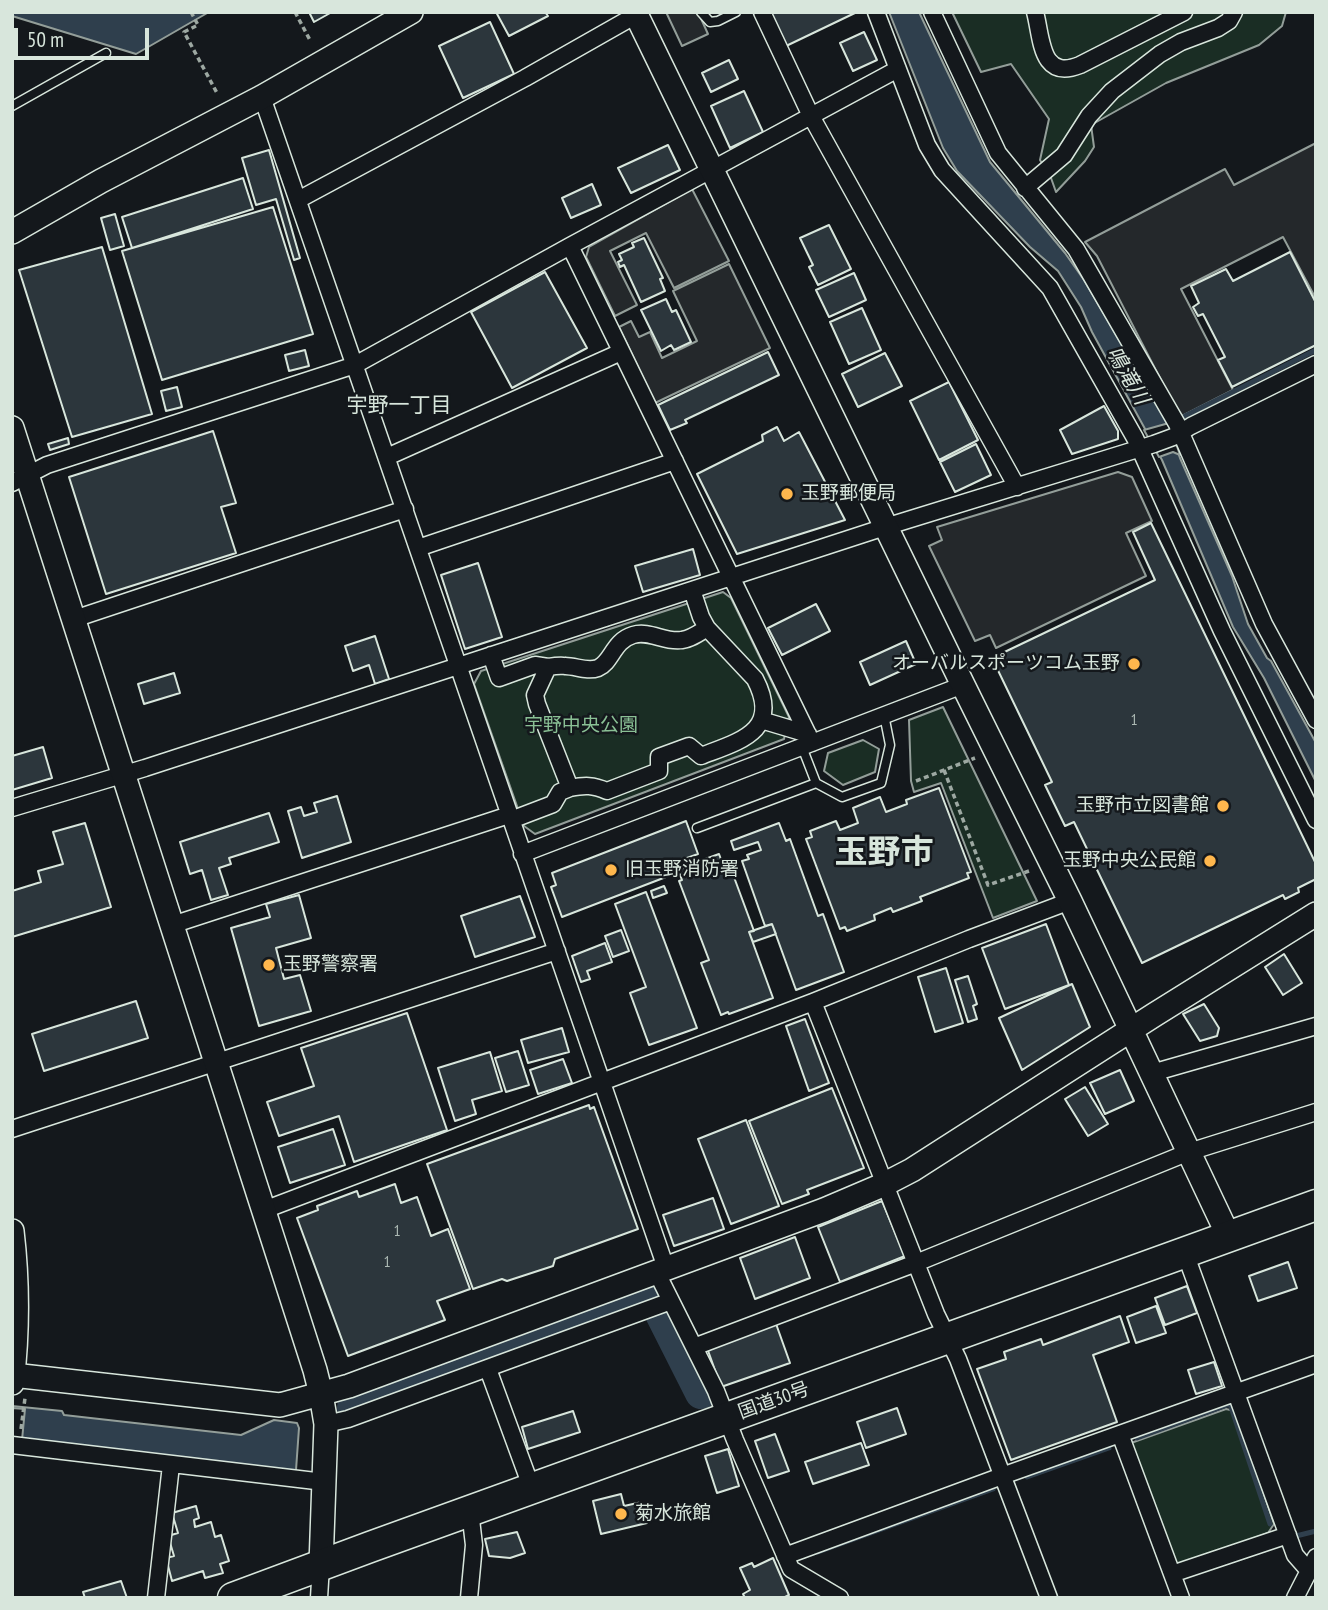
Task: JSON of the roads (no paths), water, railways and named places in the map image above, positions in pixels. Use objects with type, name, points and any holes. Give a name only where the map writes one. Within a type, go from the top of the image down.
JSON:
[{"type":"highway","name":"国道30号","points":[[233,1598],[1316,1205]]},
{"type":"street","points":[[12,232],[100,181],[262,97],[411,12]]},
{"type":"street","points":[[762,12],[811,116],[1017,486]]},
{"type":"street","points":[[876,12],[927,145],[942,170],[1050,288],[1147,447],[1222,631],[1316,820]]},
{"type":"street","points":[[932,12],[998,153],[1076,248],[1177,435],[1264,624],[1316,720]]},
{"type":"street","points":[[1035,12],[1045,56],[1051,64],[1071,68],[1184,12]]},
{"type":"street","points":[[1025,188],[1064,155],[1089,116],[1112,91],[1160,54],[1181,42],[1218,28],[1229,21],[1234,12]]},
{"type":"street","points":[[298,200],[525,78],[635,14],[1070,901],[1229,1237]]},
{"type":"street","points":[[20,479],[47,465],[355,365],[898,69]]},
{"type":"street","points":[[262,97],[602,1081],[661,1270],[662,1305],[694,1347],[716,1391],[791,1569],[840,1598]]},
{"type":"street","points":[[570,246],[732,578],[808,741]]},
{"type":"street","points":[[387,457],[621,352]]},
{"type":"street","points":[[12,808],[885,527],[1147,447],[1177,435],[1316,364]]},
{"type":"street","points":[[12,428],[20,479],[74,619],[321,1394],[326,1424],[319,1598]]},
{"type":"street","points":[[418,548],[675,461]]},
{"type":"street","points":[[74,619],[405,509]]},
{"type":"street","points":[[172,925],[553,804],[560,792],[570,788],[594,785],[607,791],[659,771],[659,757],[679,749],[690,746],[701,756],[750,735],[761,720],[764,699],[755,679],[706,628],[692,590]]},
{"type":"street","points":[[491,655],[499,678],[535,665],[592,669],[604,664],[615,647],[636,634],[683,640],[706,628]]},
{"type":"street","points":[[548,667],[535,695],[570,788]]},
{"type":"street","points":[[522,854],[808,741],[962,685]]},
{"type":"street","points":[[761,720],[808,741]]},
{"type":"street","points":[[264,1210],[813,1002],[1070,901]]},
{"type":"street","points":[[13,1376],[280,1405],[349,1386],[824,1210],[885,1184],[912,1170],[1316,914]]},
{"type":"street","points":[[12,1129],[557,951]]},
{"type":"street","points":[[813,1002],[936,1314],[958,1359],[1049,1598]]},
{"type":"street","points":[[1152,1073],[1316,1026]]},
{"type":"street","points":[[694,1347],[916,1263],[1189,1152],[1316,1112]]},
{"type":"street","points":[[12,1231],[17,1303],[12,1382]]},
{"type":"street","points":[[1185,1253],[1295,1555],[1312,1564],[1295,1598]]},
{"type":"street","points":[[326,1424],[348,1419],[662,1305]]},
{"type":"street","points":[[785,1556],[1316,1364]]},
{"type":"street","points":[[488,1369],[532,1489]]},
{"type":"street","points":[[1120,1434],[1181,1598]]},
{"type":"street","points":[[16,1442],[171,1465],[324,1482]]},
{"type":"street","points":[[156,1598],[171,1465]]},
{"type":"street","points":[[469,1598],[474,1545],[470,1511]]},
{"type":"street","points":[[1172,1574],[1288,1535]]},
{"type":"lane","points":[[701,12],[710,22],[736,12]]},
{"type":"lane","points":[[12,106],[106,53]]},
{"type":"lane","points":[[697,828],[816,783],[842,797],[881,783],[890,745],[884,715]]},
{"type":"lane","points":[[808,741],[816,783]]},
{"type":"water","points":[[12,12],[209,12],[136,54],[12,16]]},
{"type":"water","name":"鳴滝川","points":[[889,12],[919,12],[990,162],[1084,280],[1165,418],[1232,576],[1248,624],[1316,743],[1316,782],[1264,678],[1233,627],[1162,460],[1081,307],[1058,271],[1030,247],[957,171],[943,148]]},
{"type":"water","points":[[12,1406],[62,1411],[64,1415],[241,1435],[274,1420],[297,1423],[299,1428],[296,1470],[287,1473],[12,1437]]},
{"type":"waterway","points":[[1185,416],[1316,350]]},
{"type":"waterway","points":[[353,1408],[651,1294],[701,1393]]},
{"type":"waterway","points":[[1137,1438],[1230,1404],[1270,1524]]},
{"type":"waterway","points":[[1027,1477],[1109,1448]]},
{"type":"waterway","points":[[818,1552],[993,1489]]},
{"type":"waterway","points":[[1296,1536],[1316,1531]]},
{"type":"place","name":"玉野郵便局","points":[[787,494]]},
{"type":"place","name":"オーバルスポーツコム玉野","points":[[1134,664]]},
{"type":"place","name":"玉野市立図書館","points":[[1223,806]]},
{"type":"place","name":"玉野中央公民館","points":[[1210,861]]},
{"type":"place","name":"旧玉野消防署","points":[[611,870]]},
{"type":"place","name":"玉野警察署","points":[[269,965]]},
{"type":"place","name":"菊水旅館","points":[[621,1514]]},
{"type":"district","name":"宇野一丁目","points":[[399,406]]},
{"type":"district","name":"玉野市","points":[[884,854]]},
{"type":"park label","name":"宇野中央公園","points":[[581,726]]}]
